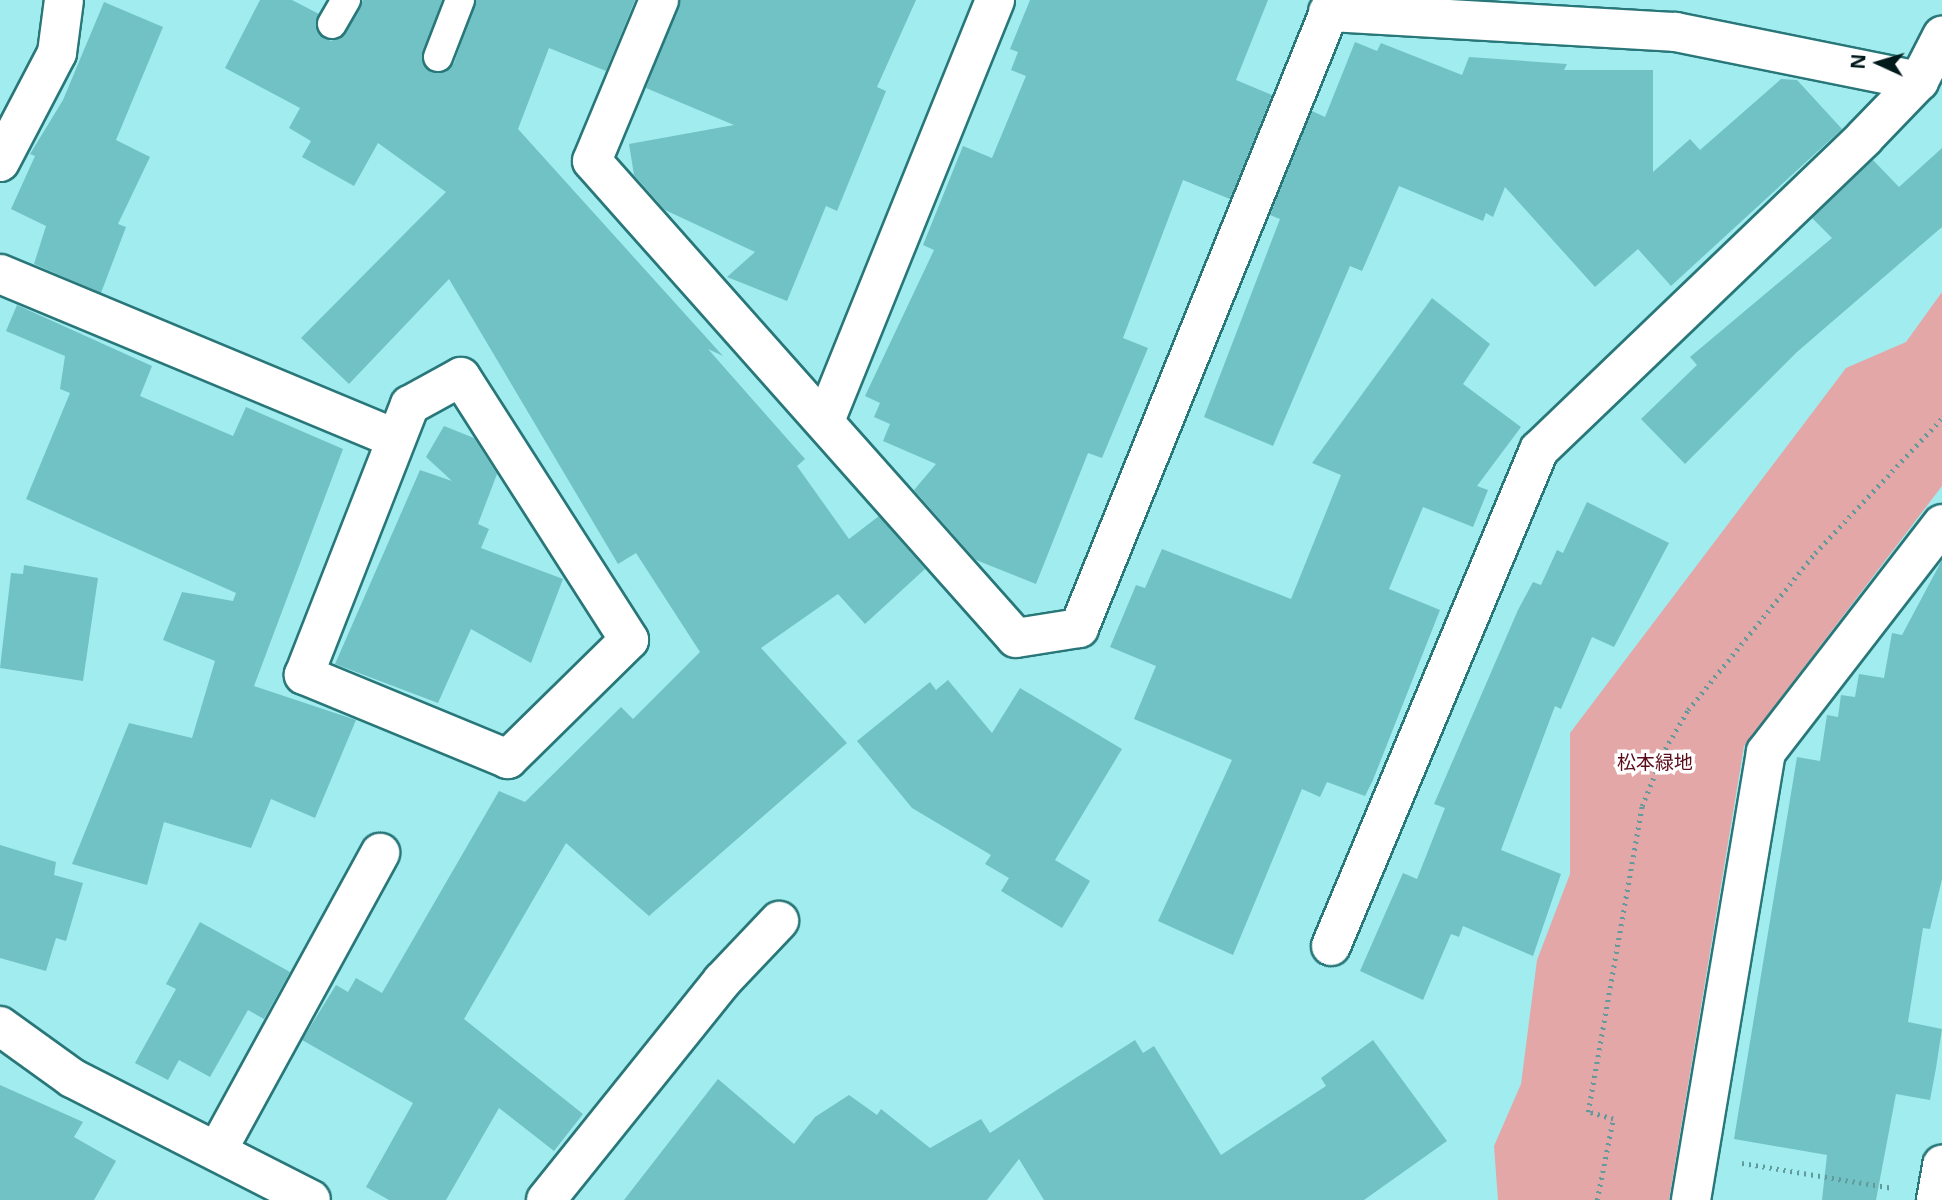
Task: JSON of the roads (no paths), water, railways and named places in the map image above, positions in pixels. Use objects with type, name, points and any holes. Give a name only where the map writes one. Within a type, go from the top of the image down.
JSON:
[{"type":"street","points":[[0,162],[57,53],[64,0]]},
{"type":"street","points":[[659,0],[592,161],[1016,638],[1079,628],[1331,6],[1667,15],[1919,81]]},
{"type":"street","points":[[825,421],[995,0]]},
{"type":"street","points":[[1331,946],[1539,450],[1919,81],[1942,36]]},
{"type":"street","points":[[0,274],[394,438]]},
{"type":"street","points":[[461,377],[629,640],[508,759],[304,676],[394,438],[410,405],[461,377]]},
{"type":"street","points":[[1691,1200],[1766,752],[1942,524]]},
{"type":"street","points":[[216,1151],[380,853]]},
{"type":"street","points":[[546,1200],[722,981],[779,921]]},
{"type":"street","points":[[0,1026],[72,1078],[311,1200]]},
{"type":"lane","points":[[332,24],[346,0]]},
{"type":"lane","points":[[438,57],[460,0]]},
{"type":"park label","name":"松本緑地","points":[[1655,763]]}]
